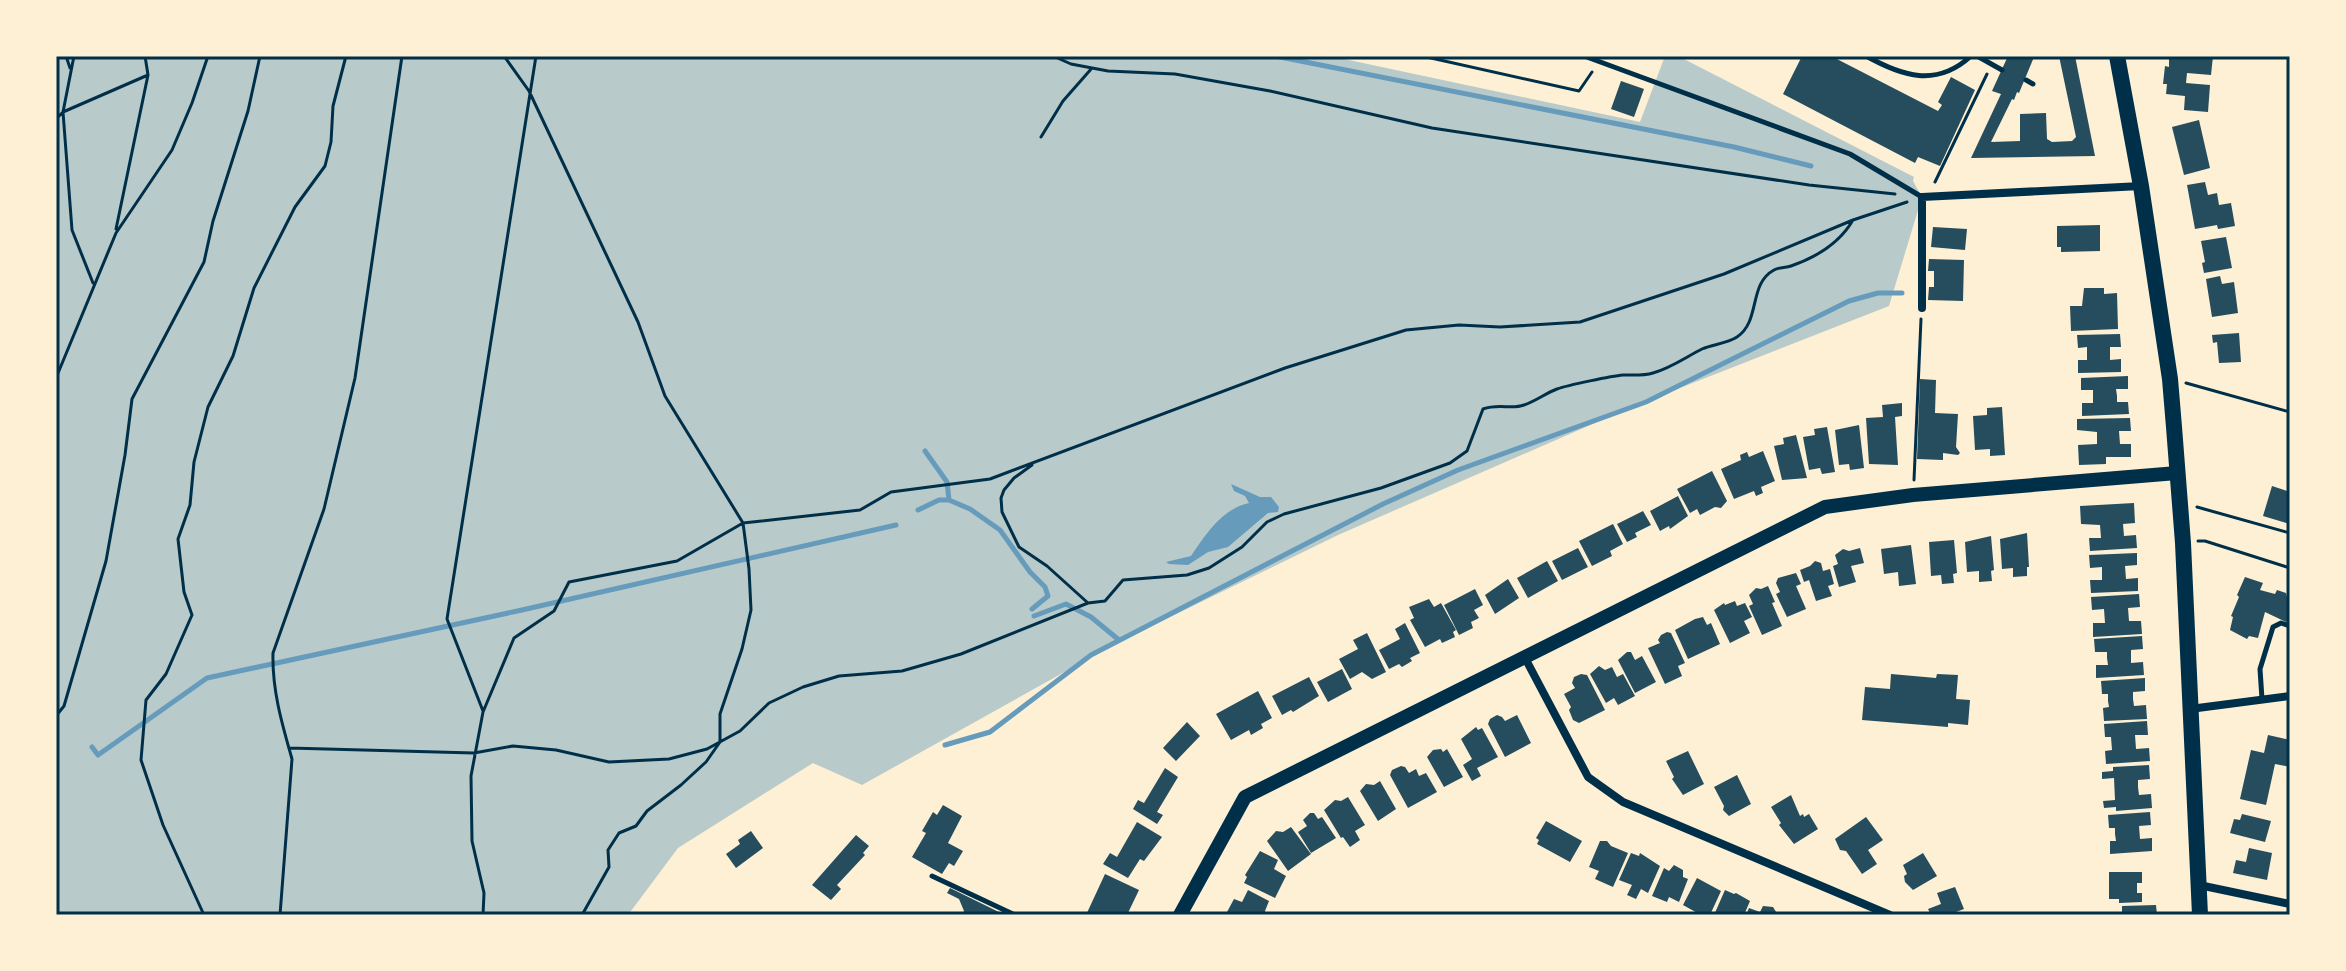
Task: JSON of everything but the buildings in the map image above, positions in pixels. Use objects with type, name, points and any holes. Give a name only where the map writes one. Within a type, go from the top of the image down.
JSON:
[{"type":"main road","points":[[2117,56],[2141,186],[2170,379],[2183,543],[2200,915]]},
{"type":"street","points":[[1922,308],[1922,197],[2141,186]]},
{"type":"street","points":[[1180,915],[1245,797],[1825,507],[1913,495],[2177,473]]},
{"type":"street","points":[[1524,656],[1588,777],[1623,802],[1890,915]]},
{"type":"street","points":[[2190,709],[2290,696]]},
{"type":"street","points":[[2199,885],[2290,904]]},
{"type":"lane","points":[[1584,56],[1850,154],[1922,197]]},
{"type":"lane","points":[[1866,56],[1893,71],[1919,76],[1947,72],[1974,56],[2002,70]]},
{"type":"lane","points":[[2026,80],[2033,84]]},
{"type":"lane","points":[[2262,699],[2260,669],[2273,627],[2281,623],[2290,626]]},
{"type":"lane","points":[[932,876],[1015,915]]},
{"type":"path","points":[[66,56],[71,70]]},
{"type":"path","points":[[74,56],[63,112],[72,230],[94,283]]},
{"type":"path","points":[[116,233],[148,75],[145,56]]},
{"type":"path","points":[[56,378],[116,233],[172,150],[208,56]]},
{"type":"path","points":[[56,716],[64,706],[106,561],[132,399],[204,262],[213,221],[248,111],[260,56]]},
{"type":"path","points":[[204,915],[163,825],[141,760],[146,700],[166,674],[192,615],[184,592],[178,539],[190,505],[194,462],[208,407],[233,356],[254,288],[295,207],[325,166],[331,142],[333,106],[346,56]]},
{"type":"path","points":[[280,915],[292,759],[285,740],[273,656],[324,509],[355,378],[402,56]]},
{"type":"path","points":[[504,56],[529,91],[638,322],[665,396],[743,523],[749,569],[751,610],[742,649],[720,714],[720,742],[706,762],[647,811],[636,826],[619,833],[608,850],[609,867],[582,915]]},
{"type":"path","points":[[483,712],[447,619],[536,56]]},
{"type":"path","points":[[1053,56],[1092,68],[1175,74],[1270,91],[1432,128],[1809,185],[1922,197]]},
{"type":"path","points":[[1422,56],[1579,91],[1589,79],[1596,60]]},
{"type":"path","points":[[483,915],[484,893],[472,841],[471,776],[483,712],[514,638],[554,611],[569,582],[677,561],[743,523],[860,510],[891,492],[990,479],[1285,368],[1406,330],[1459,325],[1500,327],[1580,322],[1724,274],[1853,220],[1922,197],[1937,180],[1991,64]]},
{"type":"path","points":[[1041,137],[1063,101],[1092,68]]},
{"type":"path","points":[[56,119],[63,112],[148,75]]},
{"type":"path","points":[[289,748],[474,753],[513,746],[556,750],[609,762],[669,759],[707,749],[740,731],[769,703],[803,687],[839,676],[902,671],[961,654],[1088,603],[1105,601],[1123,580],[1187,575],[1209,568],[1242,547],[1267,522],[1284,514],[1381,488],[1450,463],[1467,451],[1483,409],[1493,405],[1523,406],[1559,388],[1622,375],[1653,373],[1704,348],[1727,342],[1747,326],[1753,315],[1756,292],[1765,278],[1776,268],[1786,268],[1812,259],[1831,247],[1853,220]]},
{"type":"path","points":[[1913,495],[1922,308]]},
{"type":"path","points":[[2170,379],[2290,412]]},
{"type":"path","points":[[1037,461],[1014,478],[1004,490],[1002,512],[1019,547],[1047,566],[1088,603]]},
{"type":"path","points":[[2179,502],[2290,533]]},
{"type":"path","points":[[2183,543],[2205,541],[2290,568]]},
{"type":"shaded area","points":[[56,56],[1330,56],[1640,122],[1665,56],[1678,56],[1914,177],[1913,181],[1922,197],[1889,306],[1634,406],[1338,535],[1111,646],[862,785],[813,763],[678,848],[628,915],[56,915]]},
{"type":"water","points":[[1231,484],[1260,497],[1271,497],[1279,507],[1278,512],[1268,513],[1228,547],[1208,552],[1188,565],[1166,562],[1191,556],[1223,516],[1249,503],[1245,496],[1234,491]]},
{"type":"waterway","points":[[1275,56],[1734,147],[1811,166]]},
{"type":"waterway","points":[[945,745],[990,732],[1091,655],[1383,504],[1458,470],[1646,402],[1849,301],[1878,293],[1902,293]]},
{"type":"waterway","points":[[925,451],[947,482],[949,500]]},
{"type":"waterway","points":[[918,510],[939,500],[949,500],[970,509],[1000,530],[1030,572],[1045,587],[1048,596],[1032,609]]},
{"type":"waterway","points":[[92,747],[98,755],[207,678],[896,525]]},
{"type":"waterway","points":[[1034,616],[1066,604],[1091,617],[1119,640]]}]
